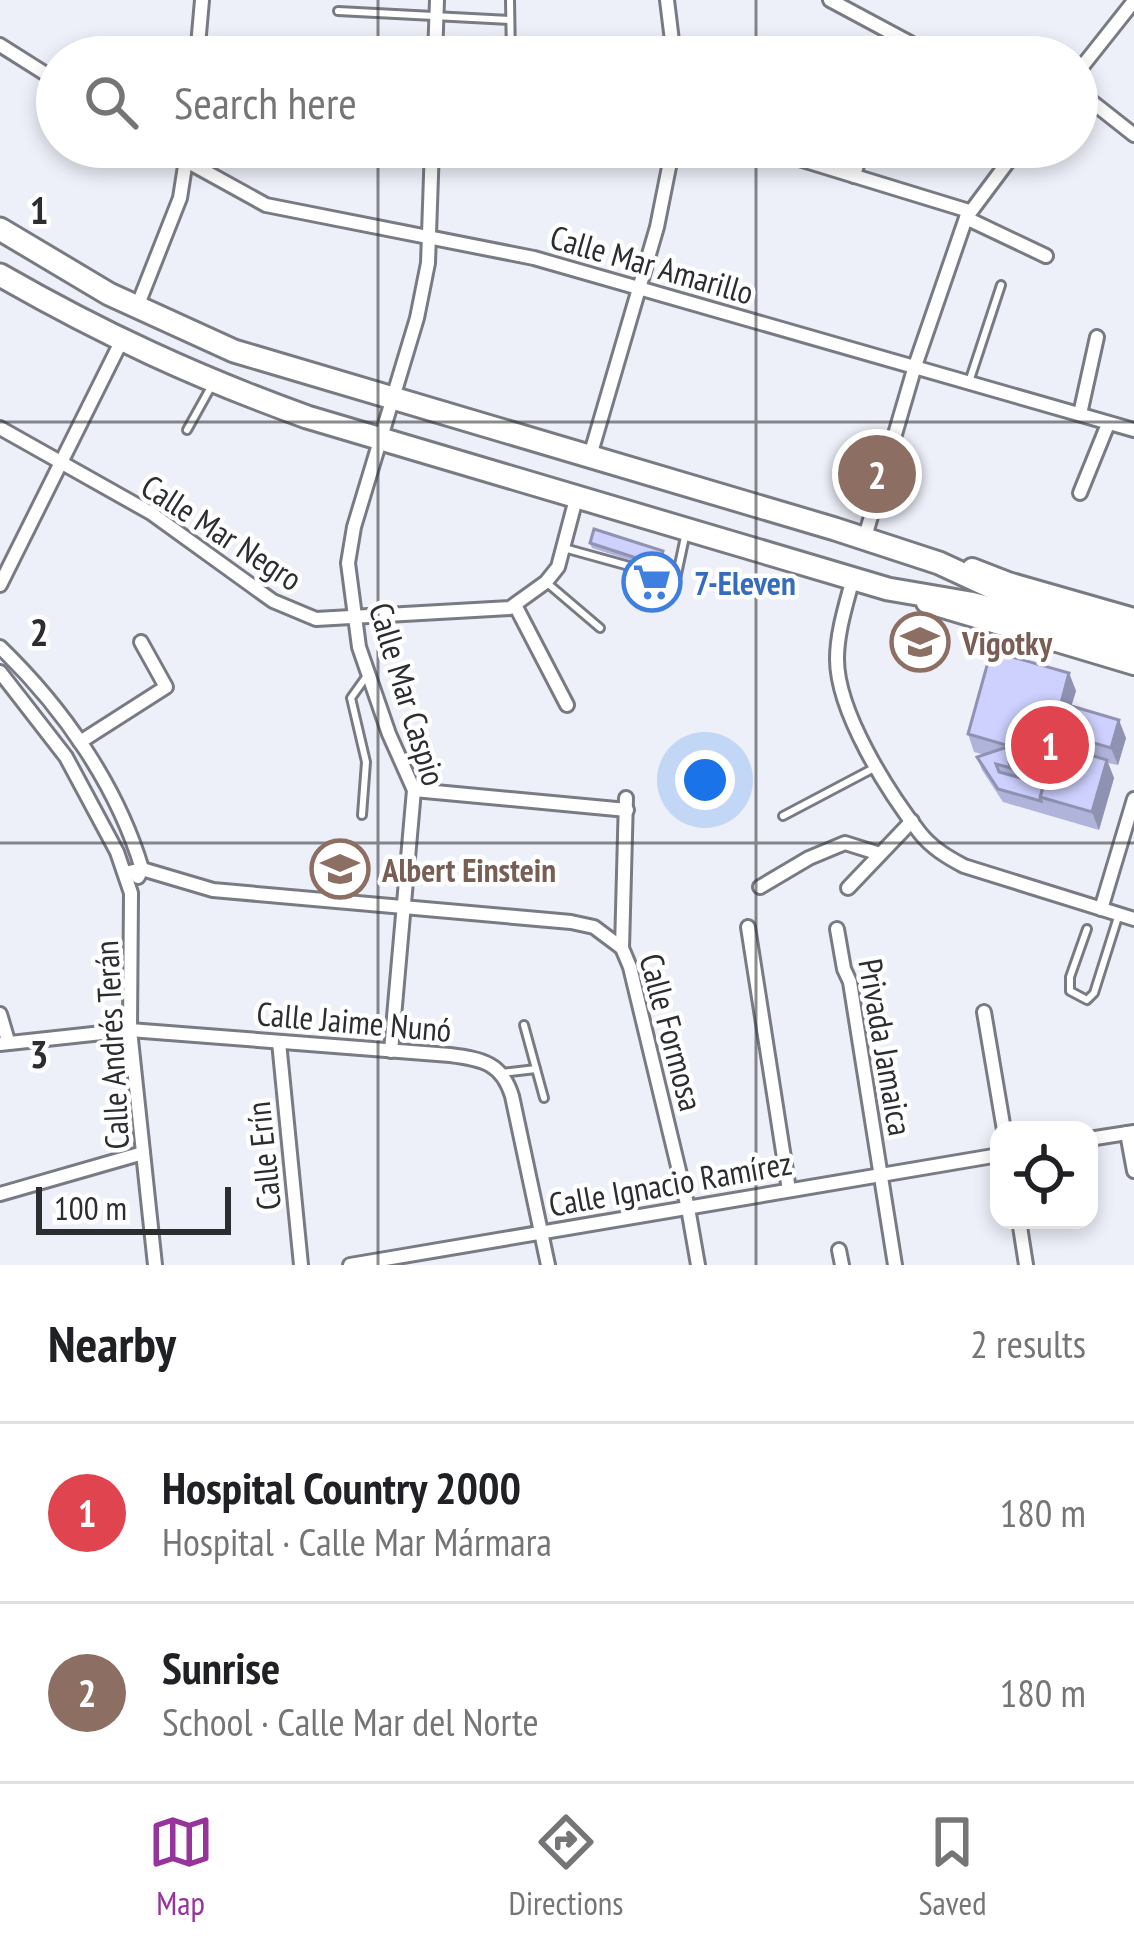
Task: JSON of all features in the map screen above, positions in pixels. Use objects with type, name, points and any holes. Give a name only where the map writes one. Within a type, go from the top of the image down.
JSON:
[{"type":"main road","points":[[0,229],[109,294],[234,351],[939,563],[1008,603],[1134,646]]},
{"type":"main road","points":[[0,275],[121,342],[213,384],[1134,664]]},
{"type":"main road","points":[[835,529],[848,525],[867,530],[1008,582],[1134,618]]},
{"type":"main road","points":[[888,589],[1008,603],[1134,631]]},
{"type":"street","points":[[199,36],[202,0]]},
{"type":"street","points":[[436,36],[437,0]]},
{"type":"street","points":[[667,0],[671,36]]},
{"type":"street","points":[[830,0],[886,36]]},
{"type":"street","points":[[1098,47],[1134,1]]},
{"type":"street","points":[[0,45],[36,68]]},
{"type":"street","points":[[1098,107],[1134,135]]},
{"type":"street","points":[[137,307],[180,198],[186,168]]},
{"type":"street","name":"Calle Mar Amarillo","points":[[195,168],[266,205],[534,258],[1134,430]]},
{"type":"street","name":"Calle Mar Caspio","points":[[391,1051],[414,790],[368,674],[353,619],[348,563],[354,527],[417,318],[430,236],[432,168]]},
{"type":"street","points":[[590,456],[670,168]]},
{"type":"street","points":[[828,168],[968,215],[1046,256]]},
{"type":"street","points":[[854,176],[856,168]]},
{"type":"street","points":[[867,530],[915,366],[968,215],[1003,168]]},
{"type":"street","points":[[1080,414],[1097,337]]},
{"type":"street","points":[[0,585],[121,342]]},
{"type":"street","points":[[1080,493],[1108,424]]},
{"type":"street","name":"Calle Mar Negro","points":[[0,428],[151,513],[273,602],[316,619],[495,611],[515,605],[546,582],[557,567],[577,496]]},
{"type":"street","points":[[853,578],[836,663],[848,709],[912,821],[940,853],[964,866],[1134,919]]},
{"type":"street","points":[[515,605],[567,705]]},
{"type":"street","points":[[80,742],[166,687],[141,642]]},
{"type":"street","points":[[0,647],[80,742],[123,818],[142,869]]},
{"type":"street","name":"Calle Andrés Terán","points":[[0,671],[67,757],[131,893],[130,1030],[155,1265]]},
{"type":"street","name":"Calle Formosa","points":[[414,790],[626,804],[622,948],[698,1265]]},
{"type":"street","points":[[1101,909],[1134,799]]},
{"type":"street","points":[[848,888],[912,821]]},
{"type":"street","points":[[760,887],[808,858],[845,843],[880,854]]},
{"type":"street","points":[[125,873],[142,869],[213,890],[571,922],[594,927],[622,948]]},
{"type":"street","name":"Calle Andrés Terán","points":[[131,893],[142,869]]},
{"type":"street","points":[[748,927],[789,1190]]},
{"type":"street","name":"Privada Jamaica","points":[[837,929],[850,982],[895,1265]]},
{"type":"street","points":[[984,1012],[1002,1121]]},
{"type":"street","points":[[0,1014],[4,1042]]},
{"type":"street","name":"Calle Jaime Nunó","points":[[4,1042],[130,1030],[472,1058],[492,1063],[501,1073]]},
{"type":"street","name":"Calle Erín","points":[[279,1042],[301,1265]]},
{"type":"street","points":[[501,1073],[512,1096],[548,1265]]},
{"type":"street","points":[[1098,1138],[1131,1132],[1134,1171]]},
{"type":"street","points":[[0,1194],[143,1153]]},
{"type":"street","name":"Calle Ignacio Ramírez","points":[[350,1265],[990,1156]]},
{"type":"street","points":[[1020,1229],[1026,1265]]},
{"type":"lane","points":[[510,0],[510,36]]},
{"type":"lane","points":[[338,10],[510,20]]},
{"type":"lane","points":[[969,382],[1001,285]]},
{"type":"lane","points":[[187,430],[213,384]]},
{"type":"lane","points":[[564,548],[676,579],[687,528]]},
{"type":"lane","points":[[546,582],[600,628]]},
{"type":"lane","points":[[362,814],[366,762],[351,698],[368,674]]},
{"type":"lane","points":[[783,816],[877,767]]},
{"type":"lane","points":[[1087,929],[1070,977],[1070,991],[1087,1000],[1094,993],[1119,914]]},
{"type":"lane","points":[[524,1025],[544,1098]]},
{"type":"lane","points":[[501,1073],[536,1069]]},
{"type":"building","points":[[594,529],[663,551],[658,565],[590,543]]},
{"type":"building","points":[[991,651],[1069,673],[1061,703],[1119,720],[1111,748],[1053,731],[1050,743],[1107,760],[1092,812],[1040,797],[1052,756],[1041,753],[1036,771],[1009,763],[1013,747],[968,734]]},
{"type":"building","points":[[1004,748],[1013,751],[1011,768],[996,764],[999,772],[1025,779],[1027,772],[1038,775],[1043,758],[1051,760],[1041,801],[998,789],[977,757]]},
{"type":"place","name":"Sunrise","points":[[877,474]]},
{"type":"place","name":"7-Eleven","points":[[652,582]]},
{"type":"place","name":"Vigotky","points":[[920,642]]},
{"type":"place","name":"Hospital Country 2000","points":[[1050,745]]},
{"type":"place","name":"Albert Einstein","points":[[340,869]]}]
